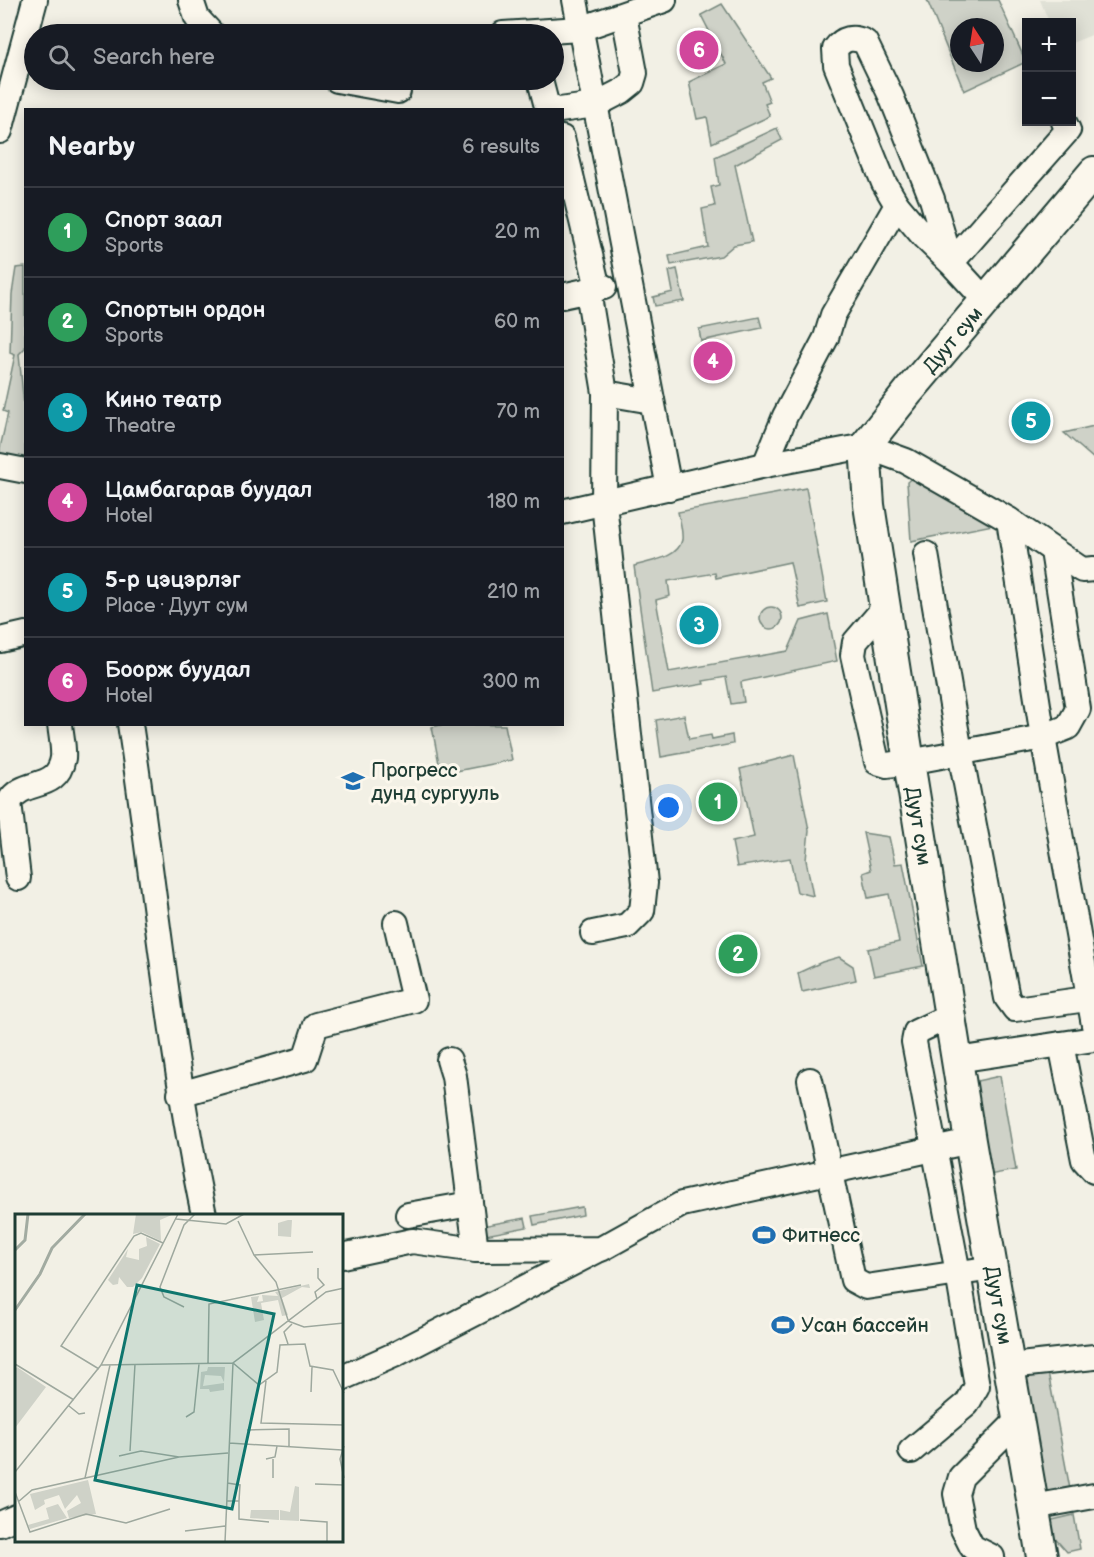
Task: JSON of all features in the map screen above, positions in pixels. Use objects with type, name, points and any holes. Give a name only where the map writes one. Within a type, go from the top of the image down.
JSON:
[{"type":"main road","name":"Дуут сум","points":[[1042,1557],[970,1141],[909,762],[869,505],[865,446],[1094,172]]},
{"type":"street","points":[[29,24],[35,0]]},
{"type":"street","points":[[191,0],[197,18],[203,24]]},
{"type":"street","points":[[575,0],[669,488]]},
{"type":"street","points":[[564,30],[580,29],[664,0]]},
{"type":"street","points":[[564,109],[595,105],[632,83],[635,73],[624,15]]},
{"type":"street","points":[[951,263],[932,199],[891,96],[865,42],[857,38],[848,38],[839,43],[835,49],[836,65],[884,183],[897,205],[924,237],[985,300]]},
{"type":"street","points":[[0,131],[24,41]]},
{"type":"street","points":[[543,90],[546,103],[552,108]]},
{"type":"street","points":[[951,263],[1068,130],[1066,126]]},
{"type":"street","points":[[564,148],[593,290],[605,393],[604,503],[645,883],[642,911],[627,926],[593,933]]},
{"type":"street","points":[[765,465],[785,416],[826,338],[833,315],[897,205]]},
{"type":"street","points":[[564,296],[629,282]]},
{"type":"street","points":[[605,393],[652,401]]},
{"type":"street","points":[[564,512],[765,465],[865,446],[906,460],[1009,520],[1082,570],[1094,569]]},
{"type":"street","points":[[0,466],[24,471]]},
{"type":"street","points":[[1009,520],[1043,737],[1086,926],[1094,1026]]},
{"type":"street","points":[[909,762],[1043,737],[1068,727],[1078,709],[1053,551]]},
{"type":"street","points":[[926,554],[960,752],[1007,998],[1015,1008],[1092,998]]},
{"type":"street","points":[[0,640],[24,634]]},
{"type":"street","points":[[18,878],[9,802],[14,793],[25,787],[47,782],[58,771],[63,757],[60,726]]},
{"type":"street","points":[[130,726],[149,851],[180,1094],[204,1214]]},
{"type":"street","points":[[180,1094],[306,1059],[316,1025],[414,1000],[396,923]]},
{"type":"street","points":[[911,1451],[967,1404],[977,1386],[914,1042],[916,1032],[950,1016]]},
{"type":"street","points":[[957,1060],[1094,1039]]},
{"type":"street","points":[[1061,1044],[1084,1160],[1094,1170]]},
{"type":"street","points":[[449,1060],[454,1076],[476,1250]]},
{"type":"street","points":[[810,1080],[853,1280],[866,1287],[993,1268]]},
{"type":"street","points":[[344,1377],[394,1355],[601,1249],[682,1204],[970,1141]]},
{"type":"street","points":[[408,1215],[470,1204]]},
{"type":"street","points":[[344,1256],[412,1241],[476,1250],[601,1249]]},
{"type":"street","points":[[1009,1366],[1094,1357]]},
{"type":"street","points":[[992,1557],[972,1547],[963,1529],[956,1494],[961,1477],[1018,1420]]},
{"type":"street","points":[[1033,1507],[1094,1496]]},
{"type":"street","points":[[0,1524],[15,1517]]},
{"type":"shaded area","points":[[927,0],[998,0],[1022,53],[1022,64],[964,91],[956,72],[1004,72],[1004,18],[950,18],[950,57]]},
{"type":"shaded area","points":[[1040,0],[1094,0],[1094,34],[1076,41],[1076,18],[1047,18]]},
{"type":"shaded area","points":[[722,4],[771,78],[762,82],[770,102],[765,104],[770,116],[712,143],[707,117],[697,119],[689,82],[726,64],[701,15]]},
{"type":"shaded area","points":[[777,128],[782,140],[735,165],[752,242],[734,245],[721,256],[671,265],[669,256],[708,247],[702,209],[715,206],[711,187],[719,185],[715,157]]},
{"type":"shaded area","points":[[24,267],[24,349],[19,354],[24,406],[24,459],[0,458],[8,413],[3,411],[15,355],[10,353],[12,294],[16,268]]},
{"type":"shaded area","points":[[677,269],[684,301],[655,306],[653,297],[673,292],[669,271]]},
{"type":"shaded area","points":[[759,317],[762,328],[701,341],[699,329]]},
{"type":"shaded area","points":[[1094,426],[1094,459],[1064,433]]},
{"type":"shaded area","points":[[913,477],[993,525],[911,541],[907,482]]},
{"type":"shaded area","points":[[806,488],[827,602],[800,608],[790,562],[716,578],[715,573],[668,581],[670,596],[656,600],[669,672],[788,651],[801,621],[828,614],[837,661],[741,682],[744,702],[731,704],[726,677],[703,681],[704,684],[652,693],[634,566],[662,558],[675,551],[682,540],[678,512]]},
{"type":"shaded area","points":[[771,607],[779,610],[782,618],[779,626],[771,629],[763,626],[760,618],[763,610]]},
{"type":"shaded area","points":[[684,715],[689,739],[711,735],[712,739],[732,735],[733,744],[661,757],[656,720]]},
{"type":"shaded area","points":[[505,726],[512,760],[441,774],[432,727]]},
{"type":"shaded area","points":[[794,755],[809,830],[806,860],[813,896],[797,892],[790,858],[737,867],[732,842],[754,837],[740,769]]},
{"type":"shaded area","points":[[863,833],[889,837],[895,864],[903,863],[923,966],[874,976],[868,949],[899,942],[889,894],[868,898],[863,873],[871,870]]},
{"type":"shaded area","points":[[839,957],[853,966],[856,980],[802,992],[798,973]]},
{"type":"shaded area","points":[[1000,1076],[1016,1170],[989,1175],[972,1082]]},
{"type":"shaded area","points":[[582,1207],[583,1215],[534,1225],[532,1216]]},
{"type":"shaded area","points":[[525,1218],[527,1227],[486,1235],[482,1226]]},
{"type":"shaded area","points":[[1048,1372],[1070,1489],[1045,1494],[1023,1376]]},
{"type":"shaded area","points":[[1074,1515],[1080,1549],[1067,1552],[1051,1534],[1048,1521]]},
{"type":"place","name":"Боорж буудал","points":[[699,50]]},
{"type":"place","name":"Цамбагарав буудал","points":[[713,361]]},
{"type":"place","name":"5-р цэцэрлэг","points":[[1031,421]]},
{"type":"place","name":"Кино театр","points":[[699,625]]},
{"type":"place","name":"Прогресс дунд сургууль","points":[[353,781]]},
{"type":"place","name":"Спорт заал","points":[[718,802]]},
{"type":"place","name":"Спортын ордон","points":[[738,954]]},
{"type":"place","name":"Фитнесс","points":[[764,1235]]},
{"type":"place","name":"Усан бассейн","points":[[783,1325]]}]
